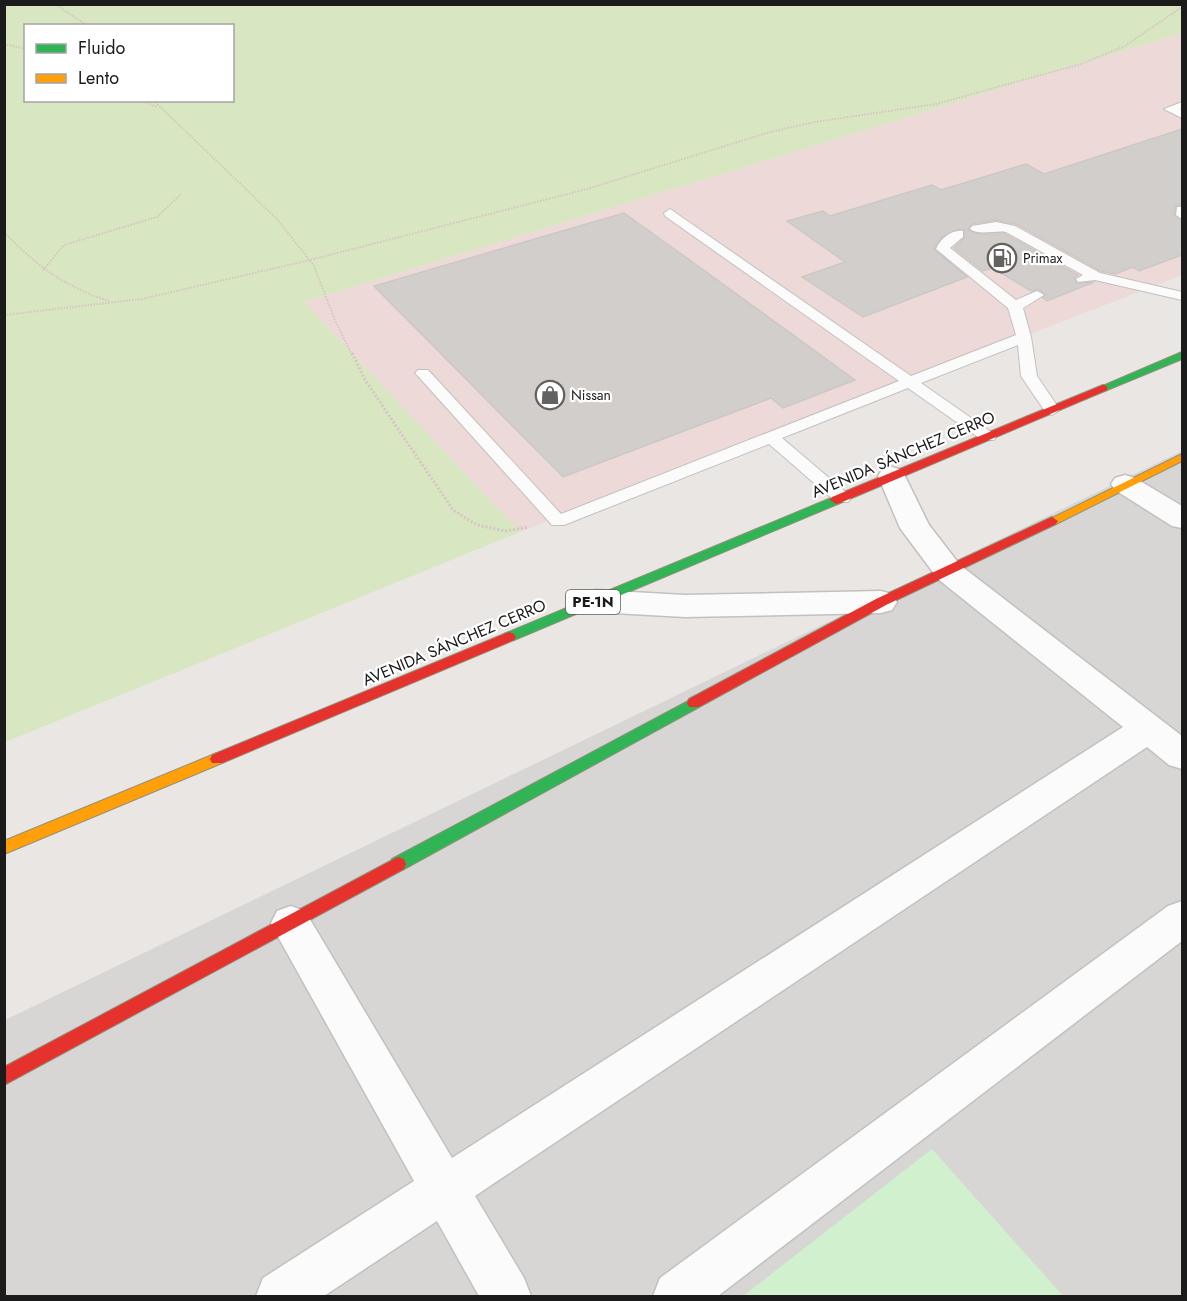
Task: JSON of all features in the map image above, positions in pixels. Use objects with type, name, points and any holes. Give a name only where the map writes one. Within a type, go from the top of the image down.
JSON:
[{"type":"main road","name":"AVENIDA SÁNCHEZ CERRO","points":[[4,848],[1182,355]]},
{"type":"main road","points":[[4,1077],[881,602],[949,572],[1182,458]]},
{"type":"street","points":[[892,476],[915,528],[949,572],[1182,755]]},
{"type":"street","points":[[1125,484],[1182,519]]},
{"type":"street","points":[[596,601],[685,606],[881,602]]},
{"type":"street","points":[[281,1296],[1147,729]]},
{"type":"street","points":[[678,1296],[1182,918]]},
{"type":"street","points":[[291,923],[506,1296]]},
{"type":"lane","points":[[1182,105],[1170,109],[1182,115]]},
{"type":"lane","points":[[670,213],[988,436]]},
{"type":"lane","points":[[977,229],[996,226],[1010,230],[1095,276],[1182,296]]},
{"type":"lane","points":[[958,234],[944,245],[943,249],[1015,306],[1024,338],[1029,376],[1052,410]]},
{"type":"lane","points":[[1079,280],[1095,276]]},
{"type":"lane","points":[[1015,306],[1037,295]]},
{"type":"lane","points":[[423,373],[558,521],[1024,338]]},
{"type":"lane","points":[[771,437],[842,498]]},
{"type":"path","points":[[56,4],[85,24]]},
{"type":"path","points":[[4,315],[142,299],[310,260],[587,189],[770,132],[815,122],[936,104],[1081,64],[1125,46],[1182,7]]},
{"type":"path","points":[[4,45],[24,49]]},
{"type":"path","points":[[144,102],[158,107]]},
{"type":"path","points":[[154,102],[277,219],[310,260],[365,380],[453,510],[477,525],[505,531],[558,521]]},
{"type":"path","points":[[43,270],[64,245],[80,238],[157,216],[181,194]]},
{"type":"path","points":[[4,232],[43,270],[70,289],[113,302]]},
{"type":"shaded area","points":[[1182,33],[1182,275],[520,532],[304,302]]},
{"type":"shaded area","points":[[1182,451],[1182,1296],[5,1296],[5,1020]]},
{"type":"green space","points":[[5,4],[1182,4],[1182,33],[304,302],[520,532],[5,742]]},
{"type":"green space","points":[[932,1149],[1063,1296],[743,1296]]},
{"type":"building","points":[[1182,129],[1182,205],[1176,205],[1174,215],[1182,221],[1182,255],[1139,271],[1133,267],[1115,274],[1101,271],[1016,224],[996,220],[972,224],[968,230],[978,234],[1005,234],[1078,275],[1074,278],[1076,283],[1094,282],[1047,301],[1043,298],[1046,294],[1038,289],[1031,291],[993,268],[983,271],[954,248],[965,237],[965,229],[959,229],[942,237],[934,249],[967,277],[863,317],[802,277],[845,262],[787,221],[823,211],[830,216],[932,185],[941,190],[1026,164],[1044,174]]},
{"type":"building","points":[[624,213],[855,380],[783,408],[771,398],[563,477],[374,286]]},
{"type":"traffic: fast","points":[[1103,388],[1182,355]]},
{"type":"traffic: fast","points":[[509,637],[836,500]]},
{"type":"traffic: fast","points":[[398,864],[694,703]]},
{"type":"traffic: slow","points":[[1052,521],[1182,457]]},
{"type":"traffic: slow","points":[[4,848],[217,759]]},
{"type":"traffic: jam","points":[[836,500],[1103,388]]},
{"type":"traffic: jam","points":[[694,703],[881,602],[1052,521]]},
{"type":"traffic: jam","points":[[217,759],[509,637]]},
{"type":"traffic: jam","points":[[4,1077],[398,864]]},
{"type":"place","name":"Primax","points":[[1002,258]]},
{"type":"place","name":"Nissan","points":[[550,395]]}]
